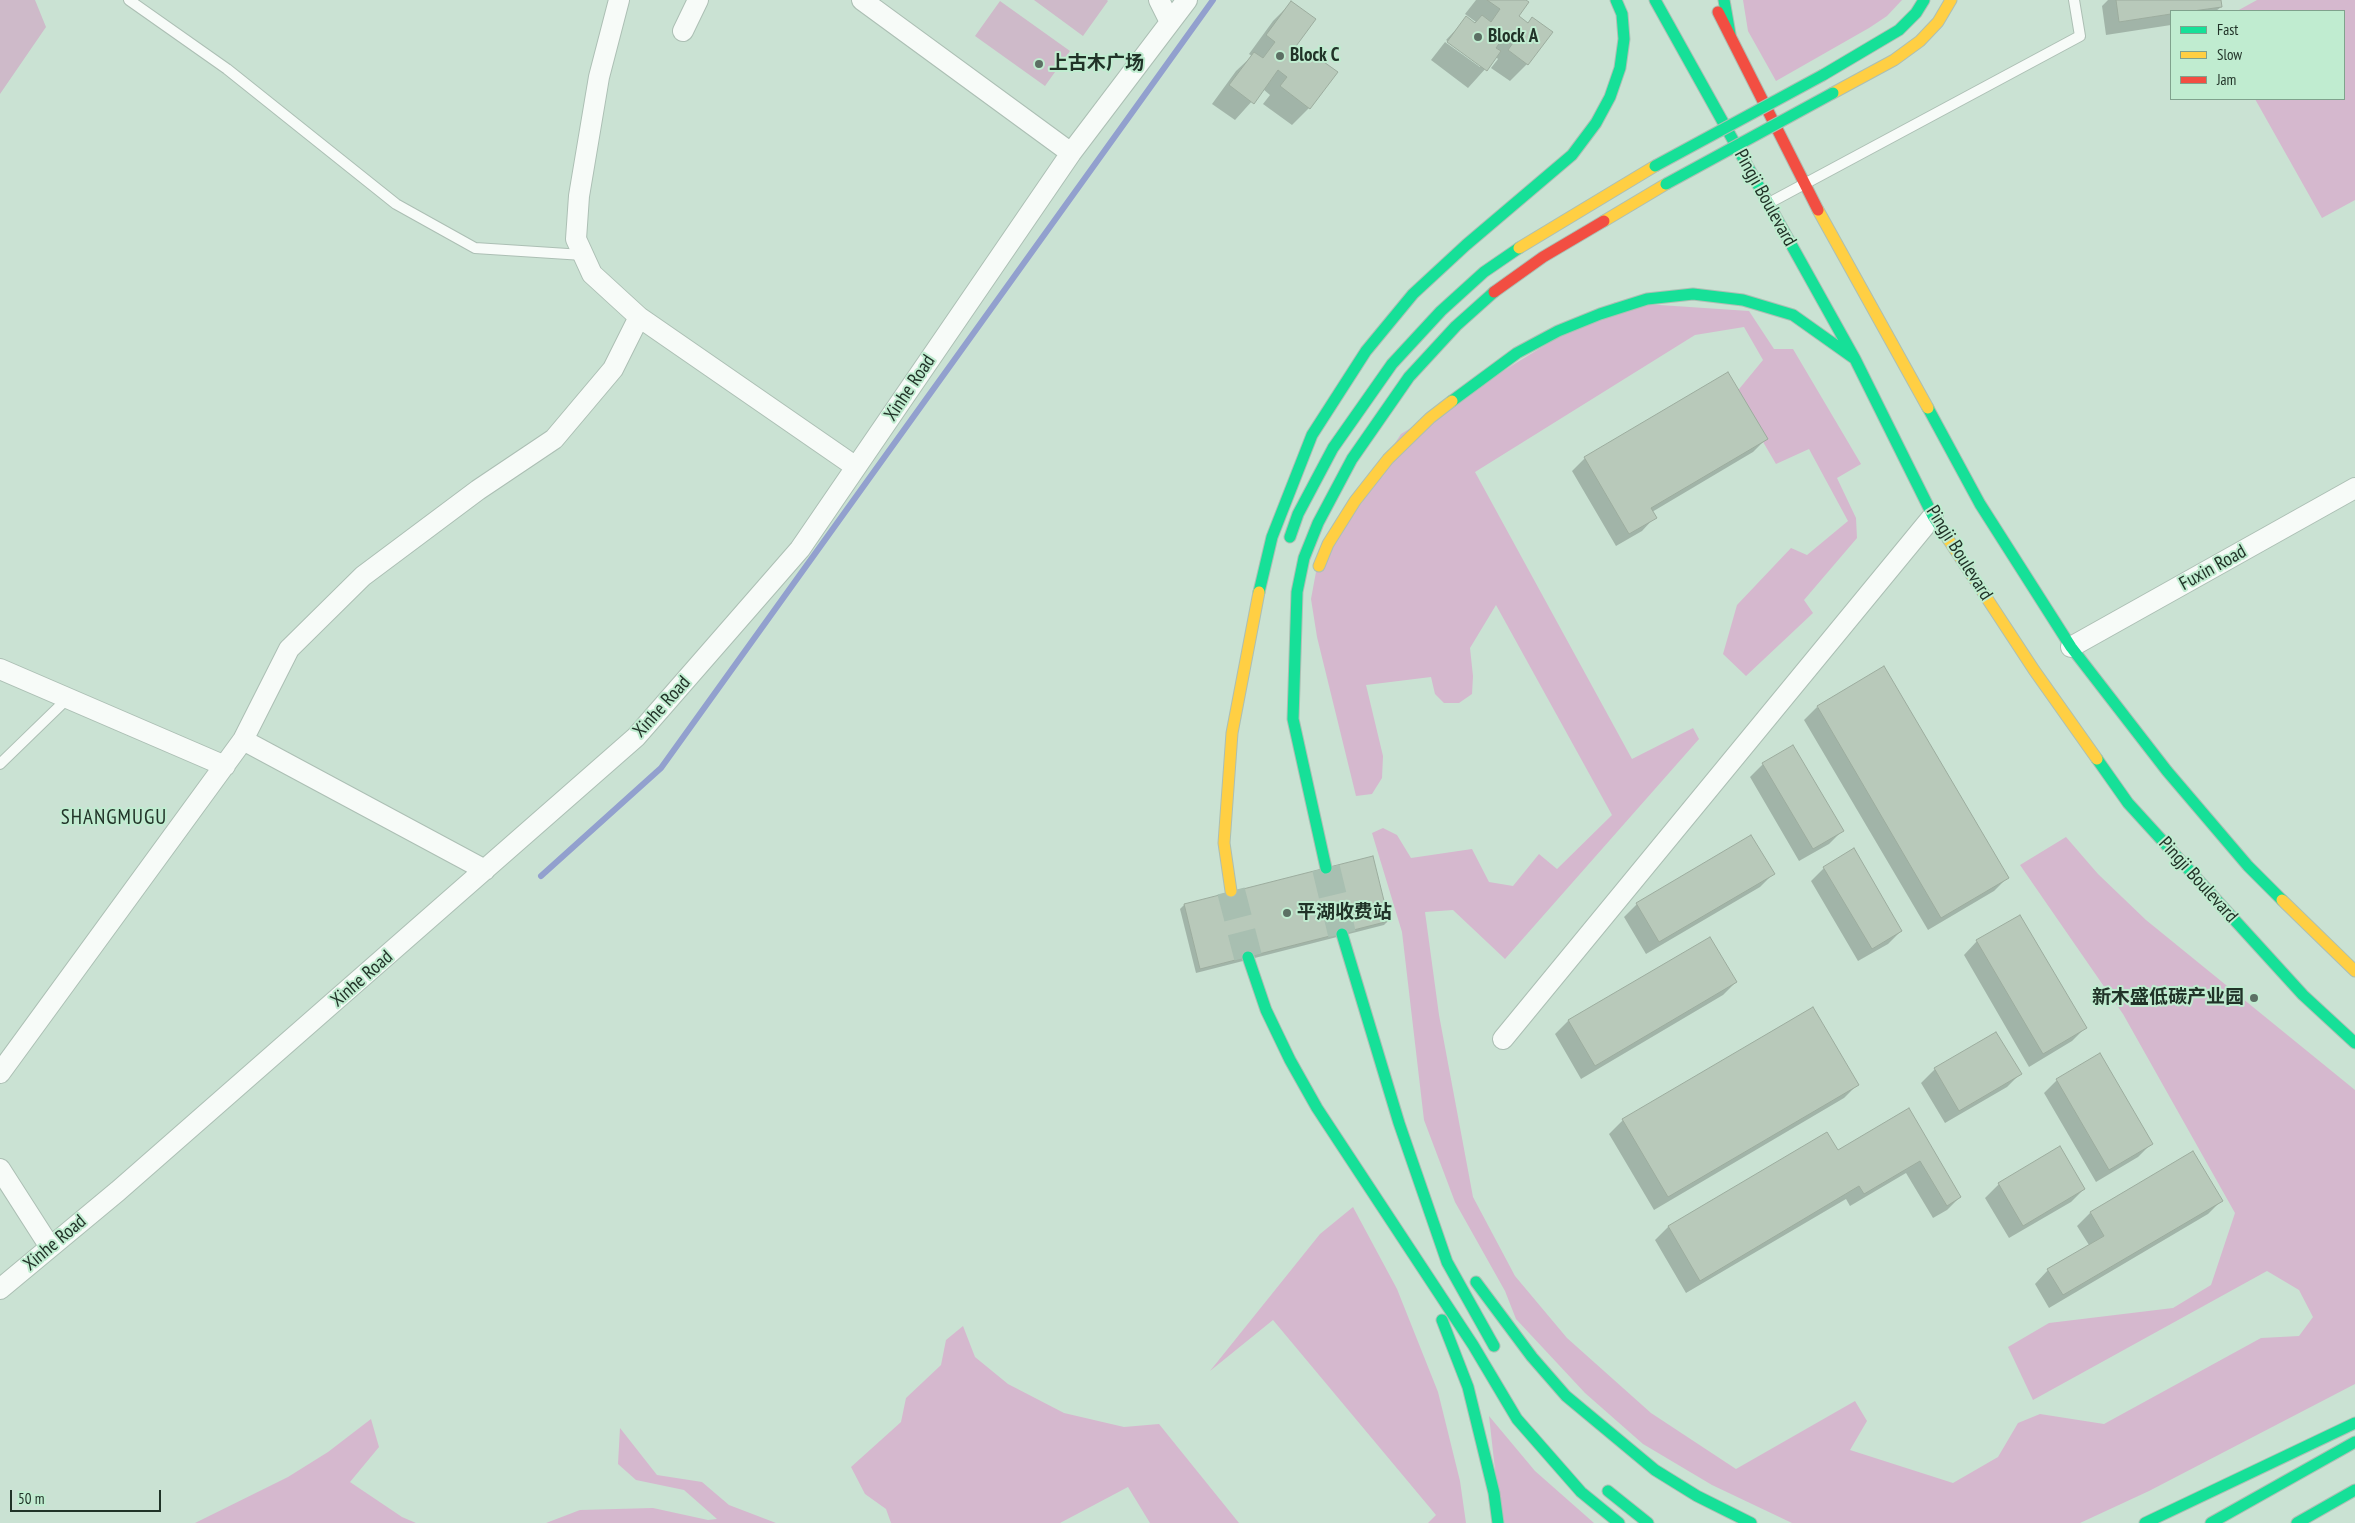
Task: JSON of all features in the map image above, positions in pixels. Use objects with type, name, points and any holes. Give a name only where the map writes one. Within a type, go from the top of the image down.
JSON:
[{"type":"main road","points":[[1231,891],[1224,844],[1232,733],[1251,625],[1272,537],[1293,479],[1312,435],[1366,351],[1413,294],[1466,245],[1572,155],[1596,123],[1610,97],[1620,68],[1624,39],[1622,14],[1616,0]]},
{"type":"main road","name":"Pingji Boulevard","points":[[1655,0],[1855,359],[1933,516],[2034,670],[2128,803],[2303,995],[2355,1043]]},
{"type":"main road","points":[[1711,0],[1730,34],[1803,184],[1892,338],[1980,504],[2071,647],[2167,771],[2242,859],[2355,971]]},
{"type":"main road","points":[[1724,0],[1730,34]]},
{"type":"main road","points":[[1287,545],[1298,514],[1333,448],[1392,364],[1441,311],[1484,272],[1532,239],[1655,166],[1823,75],[1899,30],[1916,13],[1924,0]]},
{"type":"main road","points":[[1326,868],[1293,720],[1297,592],[1304,558],[1318,523],[1352,459],[1409,377],[1456,326],[1498,289],[1543,257],[1666,184],[1894,60],[1920,42],[1938,22],[1951,0]]},
{"type":"main road","points":[[1314,579],[1328,544],[1355,501],[1388,459],[1430,418],[1476,381],[1517,353],[1558,332],[1600,314],[1647,300],[1693,294],[1743,300],[1793,315],[1855,359]]},
{"type":"main road","points":[[1293,720],[1302,622],[1308,596]]},
{"type":"main road","points":[[1232,733],[1268,609]]},
{"type":"main road","points":[[1342,934],[1399,1123],[1447,1262],[1498,1352]]},
{"type":"main road","points":[[1248,957],[1266,1010],[1290,1060],[1317,1108],[1473,1345],[1517,1418],[1543,1451],[1581,1492],[1619,1523]]},
{"type":"main road","points":[[1399,1123],[1454,1245]]},
{"type":"main road","points":[[1348,1154],[1433,1300],[1450,1339],[1468,1387],[1494,1493],[1498,1523]]},
{"type":"main road","points":[[1468,1271],[1484,1296],[1566,1396],[1611,1435],[1656,1470],[1696,1496],[1751,1523]]},
{"type":"main road","points":[[2145,1523],[2355,1423]]},
{"type":"main road","points":[[2211,1523],[2355,1442]]},
{"type":"main road","points":[[1600,1484],[1648,1523]]},
{"type":"main road","points":[[2297,1523],[2355,1490]]},
{"type":"street","points":[[619,0],[599,78],[579,196],[576,239],[592,274],[639,318],[856,467]]},
{"type":"street","points":[[683,31],[698,0]]},
{"type":"street","points":[[862,0],[1071,153]]},
{"type":"street","points":[[1159,0],[1170,22]]},
{"type":"street","name":"Xinhe Road","points":[[0,1289],[118,1191],[636,737],[800,549],[1071,153],[1187,0]]},
{"type":"street","points":[[0,1073],[243,740],[289,649],[363,576],[478,490],[554,439],[613,369],[639,318]]},
{"type":"street","name":"Fuxin Road","points":[[2071,647],[2355,488]]},
{"type":"street","points":[[1503,1039],[1933,516]]},
{"type":"street","points":[[0,669],[225,766]]},
{"type":"street","points":[[243,740],[485,870]]},
{"type":"street","points":[[0,1169],[50,1247]]},
{"type":"lane","points":[[129,0],[227,69],[396,204],[475,248],[583,255]]},
{"type":"lane","points":[[1768,203],[2080,36],[2074,0]]},
{"type":"lane","points":[[0,764],[68,698]]},
{"type":"shaded area","points":[[0,0],[35,0],[46,27],[0,94]]},
{"type":"shaded area","points":[[1034,0],[1107,0],[1108,1],[1083,36]]},
{"type":"shaded area","points":[[1743,0],[1902,0],[1887,16],[1869,28],[1776,81],[1748,31]]},
{"type":"shaded area","points":[[2257,0],[2355,0],[2355,200],[2322,218],[2256,100],[2345,100],[2345,10],[2239,10]]},
{"type":"shaded area","points":[[1000,1],[1070,51],[1045,86],[975,36]]},
{"type":"shaded area","points":[[1615,302],[1749,311],[1774,349],[1793,349],[1861,464],[1837,478],[1856,518],[1857,538],[1804,600],[1813,613],[1746,676],[1723,654],[1737,605],[1791,548],[1807,555],[1848,521],[1809,449],[1776,464],[1735,394],[1763,360],[1744,327],[1695,335],[1475,472],[1632,759],[1693,728],[1699,739],[1505,959],[1453,910],[1425,912],[1439,1015],[1473,1197],[1515,1276],[1567,1338],[1651,1413],[1736,1469],[1855,1401],[1867,1421],[1850,1450],[1953,1483],[1998,1457],[2018,1423],[2040,1414],[2104,1424],[2261,1338],[2299,1336],[2313,1317],[2299,1290],[2267,1271],[2033,1400],[2008,1347],[2049,1323],[2173,1308],[2211,1285],[2235,1213],[2123,1014],[2020,865],[2066,837],[2098,874],[2146,920],[2355,1090],[2355,1384],[2149,1491],[2080,1523],[1792,1523],[1712,1485],[1643,1444],[1585,1393],[1516,1319],[1505,1291],[1455,1202],[1424,1120],[1402,932],[1372,833],[1383,828],[1397,835],[1411,858],[1472,849],[1489,882],[1513,886],[1539,854],[1557,869],[1612,815],[1496,605],[1470,648],[1473,676],[1472,694],[1459,703],[1444,703],[1435,694],[1431,677],[1366,685],[1383,756],[1382,778],[1372,794],[1356,796],[1317,637],[1311,599],[1318,561],[1401,434]]},
{"type":"shaded area","points":[[1353,1207],[1397,1289],[1438,1392],[1460,1481],[1466,1523],[1428,1523],[1436,1515],[1273,1320],[1210,1371],[1320,1234]]},
{"type":"shaded area","points":[[963,1326],[975,1357],[1008,1384],[1064,1413],[1124,1427],[1159,1424],[1239,1523],[1150,1523],[1128,1487],[1060,1523],[891,1523],[886,1509],[865,1494],[851,1467],[901,1422],[906,1398],[941,1365],[946,1340]]},
{"type":"shaded area","points":[[1489,1416],[1535,1471],[1594,1523],[1501,1523]]},
{"type":"shaded area","points":[[371,1419],[379,1447],[350,1482],[402,1517],[416,1523],[195,1523],[288,1477],[328,1452]]},
{"type":"shaded area","points":[[620,1428],[657,1475],[702,1482],[729,1505],[776,1523],[546,1523],[580,1510],[653,1508],[708,1520],[717,1519],[684,1490],[636,1480],[618,1464]]},
{"type":"building","name":"Block A","points":[[1487,0],[1526,0],[1529,2],[1519,16],[1528,23],[1532,17],[1553,32],[1528,65],[1508,50],[1515,40],[1506,34],[1496,48],[1501,51],[1487,71],[1447,42],[1466,16],[1475,23],[1482,15],[1491,22],[1500,9]]},
{"type":"building","points":[[2116,0],[2221,0],[2222,7],[2200,10],[2170,10],[2170,14],[2119,22]]},
{"type":"building","name":"Block C","points":[[1291,1],[1316,19],[1291,53],[1300,59],[1307,50],[1338,72],[1310,109],[1280,86],[1287,77],[1278,70],[1254,104],[1229,85],[1254,52],[1263,58],[1275,42],[1266,35]]},
{"type":"building","points":[[1728,372],[1768,439],[1651,508],[1657,518],[1629,534],[1584,457]]},
{"type":"building","points":[[1884,666],[2009,878],[1941,918],[1817,706]]},
{"type":"building","points":[[1793,745],[1844,831],[1813,849],[1762,763]]},
{"type":"building","points":[[1751,835],[1775,874],[1659,942],[1636,903]]},
{"type":"building","points":[[1854,848],[1902,931],[1872,949],[1823,867]]},
{"type":"building","name":"平湖收费站","points":[[1373,856],[1389,921],[1200,969],[1184,904]]},
{"type":"building","points":[[2020,915],[2087,1028],[2043,1054],[1976,940]]},
{"type":"building","points":[[1710,937],[1737,982],[1595,1066],[1568,1020]]},
{"type":"building","points":[[1813,1007],[1859,1085],[1668,1197],[1622,1119]]},
{"type":"building","points":[[1996,1032],[2022,1074],[1959,1111],[1934,1068]]},
{"type":"building","points":[[2100,1053],[2153,1144],[2109,1170],[2056,1079]]},
{"type":"building","points":[[1909,1108],[1961,1197],[1947,1206],[1920,1161],[1864,1194],[1859,1186],[1700,1281],[1668,1226],[1827,1132],[1838,1150]]},
{"type":"building","points":[[2060,1146],[2085,1189],[2023,1226],[1998,1183]]},
{"type":"building","points":[[2193,1151],[2223,1201],[2063,1295],[2047,1269],[2104,1236],[2090,1212]]},
{"type":"waterway","points":[[541,876],[661,768],[1213,0]]},
{"type":"tunnel","points":[[1326,868],[1342,934]]},
{"type":"tunnel","points":[[1231,891],[1248,957]]},
{"type":"traffic: fast","points":[[1259,592],[1272,537],[1312,435],[1366,351],[1413,294],[1466,245],[1572,155],[1596,123],[1610,97],[1620,68],[1624,39],[1622,14],[1616,0]]},
{"type":"traffic: fast","points":[[1655,0],[1855,359],[1933,516],[1948,539]]},
{"type":"traffic: fast","points":[[1724,0],[1730,34]]},
{"type":"traffic: fast","points":[[1823,75],[1899,30],[1916,13],[1924,0]]},
{"type":"traffic: fast","points":[[1655,166],[1823,75]]},
{"type":"traffic: fast","points":[[1666,184],[1833,93]]},
{"type":"traffic: fast","points":[[1290,537],[1298,514],[1333,448],[1392,364],[1441,311],[1484,272],[1519,248]]},
{"type":"traffic: fast","points":[[1326,868],[1293,719],[1297,592],[1304,558],[1318,523],[1352,459],[1409,377],[1456,326],[1494,292]]},
{"type":"traffic: fast","points":[[1452,401],[1517,353],[1558,331],[1600,314],[1647,299],[1693,294],[1743,300],[1793,315],[1855,359]]},
{"type":"traffic: fast","points":[[1928,408],[1980,504],[2071,647],[2167,771],[2248,866],[2282,900]]},
{"type":"traffic: fast","points":[[2097,759],[2128,803],[2303,995],[2355,1043]]},
{"type":"traffic: fast","points":[[1342,934],[1399,1123],[1447,1262],[1494,1346]]},
{"type":"traffic: fast","points":[[1248,957],[1266,1010],[1290,1060],[1317,1108],[1473,1345],[1517,1419],[1581,1492],[1619,1523]]},
{"type":"traffic: fast","points":[[1476,1282],[1532,1357],[1566,1396],[1655,1470],[1697,1496],[1751,1523]]},
{"type":"traffic: fast","points":[[1442,1320],[1468,1387],[1494,1493],[1498,1523]]},
{"type":"traffic: fast","points":[[2145,1523],[2355,1423]]},
{"type":"traffic: fast","points":[[2211,1523],[2355,1442]]},
{"type":"traffic: fast","points":[[2297,1523],[2355,1490]]},
{"type":"traffic: fast","points":[[1608,1491],[1648,1523]]},
{"type":"traffic: slow","points":[[1833,93],[1894,60],[1920,41],[1938,22],[1951,0]]},
{"type":"traffic: slow","points":[[1519,248],[1655,166]]},
{"type":"traffic: slow","points":[[1604,221],[1666,184]]},
{"type":"traffic: slow","points":[[1818,210],[1928,408]]},
{"type":"traffic: slow","points":[[1319,566],[1328,544],[1355,501],[1388,459],[1430,418],[1452,401]]},
{"type":"traffic: slow","points":[[1948,539],[2034,670],[2097,759]]},
{"type":"traffic: slow","points":[[1231,891],[1224,843],[1232,733],[1259,592]]},
{"type":"traffic: slow","points":[[2282,900],[2355,971]]},
{"type":"traffic: jam","points":[[1718,12],[1818,210]]},
{"type":"traffic: jam","points":[[1494,292],[1543,257],[1604,221]]},
{"type":"place","name":"Block A","points":[[1478,37]]},
{"type":"place","name":"Block C","points":[[1280,56]]},
{"type":"place","name":"上古木广场","points":[[1039,64]]},
{"type":"place","name":"平湖收费站","points":[[1287,913]]},
{"type":"place","name":"新木盛低碳产业园","points":[[2254,998]]},
{"type":"district","name":"SHANGMUGU","points":[[114,818]]}]
